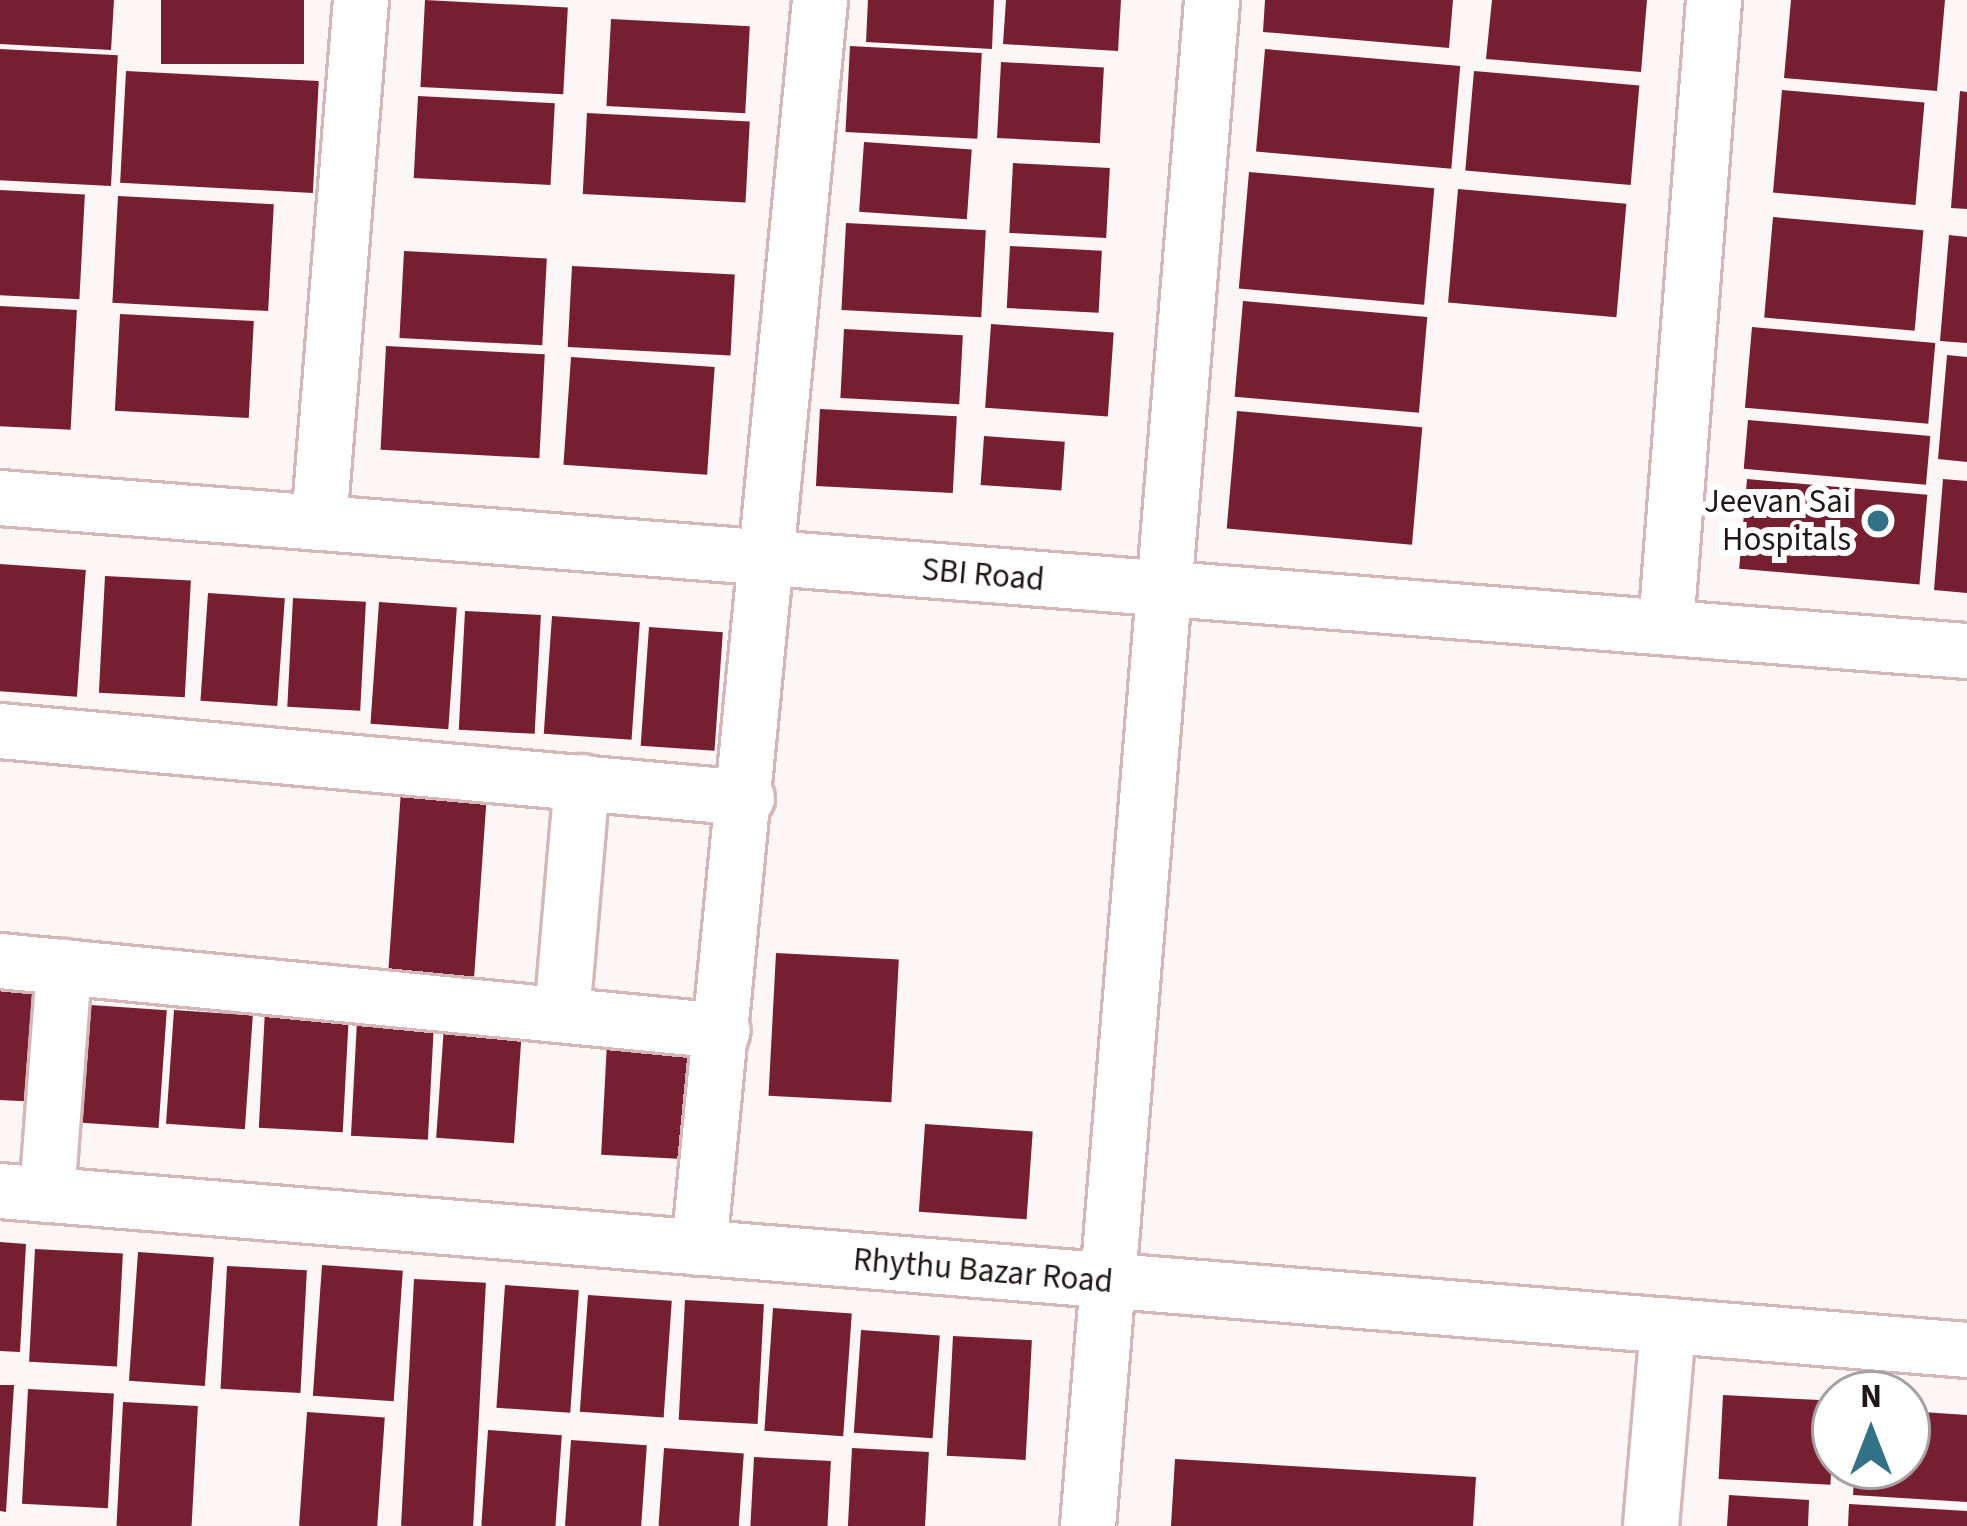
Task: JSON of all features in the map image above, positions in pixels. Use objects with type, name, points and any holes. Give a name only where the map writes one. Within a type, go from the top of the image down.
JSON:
[{"type":"street","points":[[319,523],[361,0]]},
{"type":"street","points":[[699,1248],[772,558],[820,0]]},
{"type":"street","points":[[1088,1526],[1160,589],[1212,0]]},
{"type":"street","points":[[1666,628],[1714,0]]},
{"type":"street","name":"SBI Road","points":[[0,498],[1967,651]]},
{"type":"street","points":[[0,731],[747,798]]},
{"type":"street","points":[[562,1015],[582,782]]},
{"type":"street","points":[[0,961],[723,1030]]},
{"type":"street","points":[[24,1193],[64,967]]},
{"type":"street","name":"Rhythu Bazar Road","points":[[24,1193],[1967,1350]]},
{"type":"street","points":[[1651,1526],[1668,1326]]},
{"type":"building","points":[[0,0],[114,0],[111,50],[0,44]]},
{"type":"building","points":[[161,0],[304,0],[304,64],[161,64]]},
{"type":"building","points":[[425,0],[568,7],[563,94],[420,87]]},
{"type":"building","points":[[868,0],[994,0],[992,49],[866,42]]},
{"type":"building","points":[[1006,0],[1121,0],[1118,51],[1003,44]]},
{"type":"building","points":[[1265,0],[1453,0],[1449,48],[1263,32]]},
{"type":"building","points":[[1492,0],[1647,0],[1641,72],[1486,59]]},
{"type":"building","points":[[1791,0],[1945,0],[1937,91],[1784,78]]},
{"type":"building","points":[[611,19],[750,26],[745,113],[606,106]]},
{"type":"building","points":[[850,46],[982,53],[977,139],[845,132]]},
{"type":"building","points":[[0,49],[118,55],[111,186],[0,180]]},
{"type":"building","points":[[1265,49],[1460,66],[1451,169],[1256,152]]},
{"type":"building","points":[[1001,62],[1104,67],[1100,143],[997,138]]},
{"type":"building","points":[[126,71],[319,81],[313,193],[120,183]]},
{"type":"building","points":[[1474,71],[1639,85],[1631,185],[1465,171]]},
{"type":"building","points":[[1782,90],[1924,102],[1915,205],[1773,193]]},
{"type":"building","points":[[1960,91],[1967,92],[1967,209],[1951,208]]},
{"type":"building","points":[[418,96],[555,103],[551,185],[414,178]]},
{"type":"building","points":[[587,113],[750,122],[746,202],[583,194]]},
{"type":"building","points":[[864,142],[972,150],[967,219],[859,212]]},
{"type":"building","points":[[1013,163],[1110,168],[1106,238],[1009,233]]},
{"type":"building","points":[[1249,172],[1434,188],[1424,305],[1239,289]]},
{"type":"building","points":[[1458,189],[1626,204],[1616,317],[1448,303]]},
{"type":"building","points":[[0,190],[85,194],[79,299],[0,295]]},
{"type":"building","points":[[118,196],[274,204],[268,311],[112,303]]},
{"type":"building","points":[[1773,217],[1923,230],[1915,331],[1764,318]]},
{"type":"building","points":[[846,223],[986,230],[981,317],[841,310]]},
{"type":"building","points":[[1949,235],[1967,237],[1967,343],[1940,341]]},
{"type":"building","points":[[1010,246],[1102,251],[1099,313],[1007,308]]},
{"type":"building","points":[[404,251],[547,258],[542,345],[399,338]]},
{"type":"building","points":[[572,266],[735,275],[731,355],[568,347]]},
{"type":"building","points":[[1243,301],[1427,317],[1419,413],[1235,397]]},
{"type":"building","points":[[0,306],[77,310],[71,430],[0,426]]},
{"type":"building","points":[[120,314],[254,321],[249,418],[115,411]]},
{"type":"building","points":[[991,324],[1114,333],[1108,416],[985,408]]},
{"type":"building","points":[[1752,327],[1935,343],[1928,424],[1745,408]]},
{"type":"building","points":[[844,329],[963,335],[959,404],[840,398]]},
{"type":"building","points":[[386,346],[545,354],[539,458],[381,450]]},
{"type":"building","points":[[1947,355],[1967,357],[1967,462],[1938,459]]},
{"type":"building","points":[[571,357],[715,367],[707,475],[563,465]]},
{"type":"building","points":[[820,409],[957,416],[953,493],[816,486]]},
{"type":"building","points":[[1237,411],[1422,427],[1412,545],[1227,529]]},
{"type":"building","points":[[1748,420],[1930,436],[1926,485],[1744,469]]},
{"type":"building","points":[[984,436],[1065,442],[1061,491],[981,485]]},
{"type":"building","points":[[1747,479],[1927,495],[1919,584],[1739,569]]},
{"type":"building","points":[[1943,479],[1967,481],[1967,593],[1934,590]]},
{"type":"building","points":[[0,564],[86,570],[77,697],[0,691]]},
{"type":"building","points":[[105,576],[191,581],[185,697],[99,693]]},
{"type":"building","points":[[208,593],[285,598],[277,706],[200,701]]},
{"type":"building","points":[[293,598],[366,602],[360,711],[287,707]]},
{"type":"building","points":[[379,602],[457,607],[448,729],[370,724]]},
{"type":"building","points":[[465,611],[541,615],[535,734],[459,730]]},
{"type":"building","points":[[552,616],[640,622],[632,740],[544,734]]},
{"type":"building","points":[[649,627],[723,632],[715,751],[641,746]]},
{"type":"building","points":[[401,790],[487,796],[473,993],[387,987]]},
{"type":"building","points":[[776,953],[899,959],[891,1102],[769,1096]]},
{"type":"building","points":[[0,982],[46,989],[40,1102],[0,1100]]},
{"type":"building","points":[[76,1004],[167,1010],[159,1128],[68,1122]]},
{"type":"building","points":[[174,1010],[253,1016],[245,1129],[166,1124]]},
{"type":"building","points":[[265,1010],[349,1014],[343,1132],[259,1128]]},
{"type":"building","points":[[357,1021],[434,1025],[428,1140],[351,1136]]},
{"type":"building","points":[[444,1026],[522,1031],[514,1143],[436,1138]]},
{"type":"building","points":[[607,1043],[698,1048],[692,1160],[601,1155]]},
{"type":"building","points":[[925,1124],[1033,1132],[1027,1219],[919,1212]]},
{"type":"building","points":[[0,1242],[26,1244],[20,1352],[0,1351]]},
{"type":"building","points":[[35,1249],[123,1254],[117,1366],[29,1362]]},
{"type":"building","points":[[138,1252],[214,1257],[205,1386],[129,1381]]},
{"type":"building","points":[[322,1265],[403,1271],[394,1401],[313,1396]]},
{"type":"building","points":[[227,1266],[307,1270],[300,1393],[221,1389]]},
{"type":"building","points":[[414,1279],[486,1283],[473,1526],[401,1526]]},
{"type":"building","points":[[505,1285],[579,1290],[570,1413],[496,1408]]},
{"type":"building","points":[[588,1295],[672,1301],[664,1418],[580,1412]]},
{"type":"building","points":[[685,1300],[764,1304],[758,1424],[679,1420]]},
{"type":"building","points":[[773,1308],[852,1314],[843,1436],[764,1431]]},
{"type":"building","points":[[861,1330],[940,1336],[933,1438],[854,1433]]},
{"type":"building","points":[[953,1336],[1032,1340],[1026,1460],[947,1456]]},
{"type":"building","points":[[0,1385],[14,1385],[6,1512],[0,1511]]},
{"type":"building","points":[[28,1389],[114,1394],[108,1508],[22,1504]]},
{"type":"building","points":[[1723,1395],[1811,1400],[1811,1484],[1719,1479]]},
{"type":"building","points":[[123,1402],[198,1406],[192,1526],[117,1526]]},
{"type":"building","points":[[307,1412],[385,1417],[377,1526],[299,1526]]},
{"type":"building","points":[[1931,1413],[1967,1415],[1967,1502],[1853,1495],[1853,1490],[1931,1490]]},
{"type":"building","points":[[488,1430],[562,1435],[555,1526],[481,1526]]},
{"type":"building","points":[[571,1440],[647,1445],[641,1526],[565,1526]]},
{"type":"building","points":[[664,1448],[744,1454],[739,1526],[659,1526]]},
{"type":"building","points":[[852,1448],[929,1452],[925,1526],[848,1526]]},
{"type":"building","points":[[754,1457],[831,1461],[827,1526],[750,1526]]},
{"type":"building","points":[[1175,1459],[1476,1477],[1473,1526],[1171,1526]]},
{"type":"building","points":[[1729,1495],[1809,1500],[1808,1526],[1727,1526]]},
{"type":"building","points":[[1849,1504],[1967,1511],[1967,1526],[1848,1526]]},
{"type":"place","name":"Jeevan Sai Hospitals","points":[[1878,521]]}]
